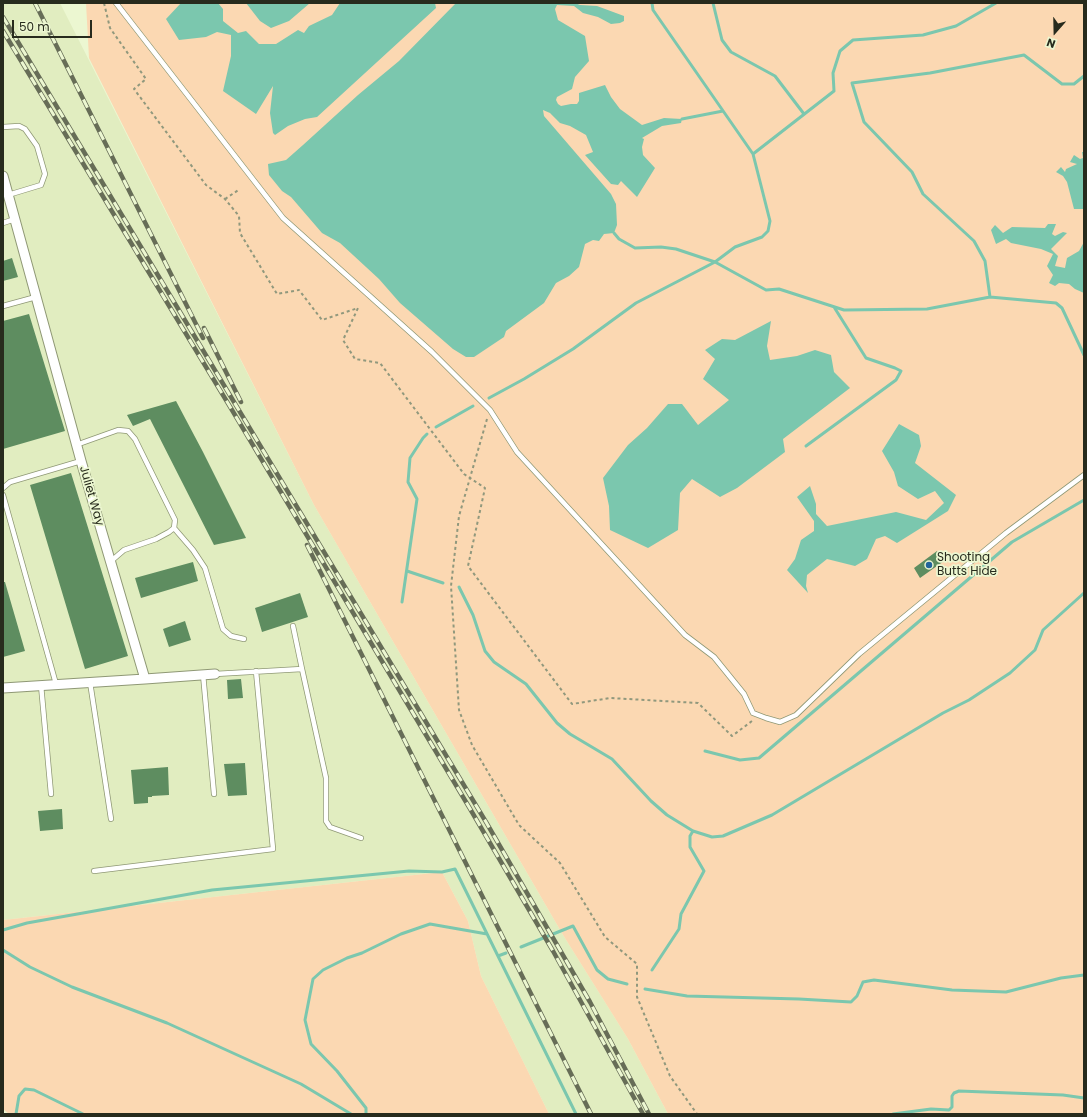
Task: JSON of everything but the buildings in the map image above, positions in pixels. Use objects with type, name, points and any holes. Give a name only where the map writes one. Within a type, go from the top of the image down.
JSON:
[{"type":"street","name":"Juliet Way","points":[[3,176],[76,445],[145,679]]},
{"type":"street","points":[[3,688],[215,674]]},
{"type":"lane","points":[[116,3],[283,218],[432,352],[490,410],[517,452],[685,635],[714,657],[744,694],[753,713],[780,722],[796,715],[859,654],[1006,533],[1084,475]]},
{"type":"lane","points":[[3,127],[19,126],[25,129],[37,146],[45,174],[41,185],[8,195]]},
{"type":"lane","points":[[3,223],[15,219]]},
{"type":"lane","points":[[3,306],[36,297]]},
{"type":"lane","points":[[76,445],[118,430],[128,431],[135,439],[175,520],[174,528],[193,550],[205,568],[223,629],[231,636],[244,639]]},
{"type":"lane","points":[[3,488],[10,482],[81,461]]},
{"type":"lane","points":[[3,495],[56,684]]},
{"type":"lane","points":[[110,562],[124,550],[156,539],[174,528]]},
{"type":"lane","points":[[293,626],[326,778],[326,821],[330,827],[361,838]]},
{"type":"lane","points":[[215,674],[302,669]]},
{"type":"lane","points":[[94,871],[273,849],[256,671]]},
{"type":"lane","points":[[203,674],[214,794]]},
{"type":"lane","points":[[90,682],[111,819]]},
{"type":"lane","points":[[41,685],[51,794]]},
{"type":"path","points":[[104,3],[110,28],[146,79],[134,89],[206,185],[225,199],[239,216],[240,234],[277,294],[299,290],[322,320],[358,308],[343,340],[354,359],[380,363],[464,474],[485,488],[468,566],[572,704],[610,698],[698,703],[732,736],[759,715]]},
{"type":"path","points":[[225,199],[240,189]]},
{"type":"path","points":[[490,410],[459,516],[451,586],[459,710],[472,745],[519,825],[560,863],[605,937],[637,964],[637,997],[670,1076],[697,1114]]},
{"type":"shaded area","points":[[3,3],[60,3],[314,505],[563,935],[628,1039],[668,1114],[549,1114],[481,976],[468,921],[442,872],[3,920]]},
{"type":"shaded area","points":[[86,3],[1084,3],[1084,1114],[668,1114],[628,1039],[563,935],[314,505],[89,58]]},
{"type":"shaded area","points":[[442,872],[468,921],[481,976],[549,1114],[9,1114],[3,1109],[3,920]]},
{"type":"water","points":[[181,3],[218,3],[223,9],[223,21],[238,33],[246,31],[259,44],[276,44],[298,30],[304,33],[309,26],[332,15],[340,3],[435,3],[436,8],[317,117],[305,119],[288,126],[275,135],[273,133],[270,113],[273,86],[256,114],[223,91],[231,56],[231,35],[217,32],[206,37],[179,40],[166,19]]},
{"type":"water","points":[[246,3],[310,3],[289,21],[271,28],[260,21]]},
{"type":"water","points":[[456,3],[575,3],[580,5],[597,6],[624,16],[624,21],[611,24],[598,17],[583,13],[574,6],[557,5],[555,9],[558,20],[585,36],[589,61],[575,77],[572,89],[557,97],[556,100],[558,104],[561,106],[577,104],[579,101],[579,93],[605,85],[611,97],[620,109],[642,125],[664,118],[682,119],[681,123],[662,126],[642,138],[644,139],[642,147],[643,155],[655,168],[637,197],[621,181],[618,185],[611,184],[585,155],[593,152],[586,135],[570,126],[560,123],[550,113],[543,110],[544,116],[611,194],[616,204],[617,225],[614,233],[604,234],[599,241],[593,240],[585,244],[579,267],[569,276],[556,283],[544,303],[506,331],[504,337],[474,357],[466,357],[453,349],[400,303],[379,279],[340,243],[322,233],[291,197],[282,191],[269,175],[268,164],[286,160],[358,95],[399,61]]},
{"type":"water","points":[[1082,152],[1084,152],[1084,209],[1074,209],[1067,182],[1063,176],[1056,172],[1061,167],[1065,172],[1066,169],[1077,164],[1070,162],[1074,155],[1080,159],[1083,158]]},
{"type":"water","points":[[1048,224],[1056,224],[1052,234],[1055,236],[1063,232],[1067,233],[1051,249],[1058,256],[1055,266],[1065,268],[1067,258],[1079,251],[1084,242],[1084,293],[1075,289],[1069,284],[1059,283],[1055,286],[1049,283],[1053,275],[1047,266],[1053,254],[1041,249],[1011,243],[1006,239],[996,244],[991,230],[995,225],[1003,233],[1012,227],[1045,228]]},
{"type":"water","points":[[771,321],[767,346],[770,360],[797,356],[815,350],[831,355],[834,372],[850,388],[783,439],[785,452],[737,488],[720,497],[692,479],[680,493],[678,530],[648,548],[610,530],[609,506],[603,478],[628,445],[647,428],[668,404],[682,404],[698,425],[729,400],[703,379],[715,359],[705,350],[722,339],[735,340]]},
{"type":"water","points":[[899,424],[919,435],[921,446],[915,463],[956,495],[948,511],[897,543],[885,536],[876,539],[867,559],[855,566],[827,559],[807,575],[806,586],[808,593],[787,570],[795,559],[801,540],[814,531],[814,521],[797,497],[810,486],[816,504],[816,514],[827,526],[896,512],[926,520],[944,503],[935,491],[918,499],[898,486],[894,472],[882,451]]},
{"type":"waterway","points":[[652,3],[653,10],[753,154]]},
{"type":"waterway","points":[[713,3],[722,40],[731,52],[775,76],[804,114]]},
{"type":"waterway","points":[[489,398],[524,379],[573,349],[636,303],[715,262],[735,247],[762,237],[768,231],[770,221],[753,154],[834,91],[833,73],[840,51],[853,40],[923,35],[956,26],[996,3]]},
{"type":"waterway","points":[[990,297],[985,261],[974,241],[923,194],[912,172],[864,122],[852,83],[930,73],[1024,55],[1062,84],[1074,84],[1084,76]]},
{"type":"waterway","points":[[682,119],[723,111]]},
{"type":"waterway","points":[[614,233],[619,239],[635,248],[661,247],[676,249],[715,262],[766,290],[779,289],[844,310],[927,309],[990,297],[1056,303],[1062,308],[1084,355]]},
{"type":"waterway","points":[[806,446],[896,380],[901,371],[866,358],[834,307]]},
{"type":"waterway","points":[[436,427],[473,406]]},
{"type":"waterway","points":[[402,602],[417,499],[408,482],[410,458],[427,434]]},
{"type":"waterway","points":[[705,751],[740,760],[759,758],[1012,542],[1084,500]]},
{"type":"waterway","points":[[407,571],[443,583]]},
{"type":"waterway","points":[[459,587],[473,615],[485,651],[494,662],[526,684],[557,723],[570,734],[612,759],[651,801],[667,815],[693,831],[712,837],[723,836],[772,815],[943,713],[969,700],[1010,673],[1035,650],[1043,630],[1084,593]]},
{"type":"waterway","points":[[652,970],[679,929],[681,914],[704,871],[690,847],[690,836],[693,831]]},
{"type":"waterway","points":[[3,930],[27,923],[212,890],[409,871],[442,872],[455,869],[576,1114]]},
{"type":"waterway","points":[[366,1114],[366,1108],[337,1071],[311,1044],[305,1020],[313,979],[323,970],[347,958],[362,953],[401,934],[430,924],[487,934]]},
{"type":"waterway","points":[[521,947],[573,926],[597,970],[608,979],[627,984]]},
{"type":"waterway","points":[[3,950],[30,967],[72,987],[167,1023],[301,1084],[351,1114]]},
{"type":"waterway","points":[[498,956],[506,953]]},
{"type":"waterway","points":[[645,989],[687,996],[851,1002],[857,996],[863,982],[874,980],[952,990],[1006,992],[1061,978],[1084,975]]},
{"type":"waterway","points":[[16,1114],[19,1096],[25,1089],[34,1090],[83,1114]]},
{"type":"waterway","points":[[893,1114],[931,1109],[949,1110],[952,1107],[952,1096],[954,1093],[959,1091],[1063,1095],[1084,1098]]},
{"type":"railway","points":[[35,3],[203,338]]},
{"type":"railway","points":[[3,17],[486,822],[590,1002],[649,1114]]},
{"type":"railway","points":[[3,31],[229,405],[469,807],[553,951],[643,1114]]},
{"type":"railway","points":[[204,328],[241,402]]},
{"type":"railway","points":[[307,545],[591,1114]]},
{"type":"place","name":"Shooting Butts Hide","points":[[929,565]]}]
